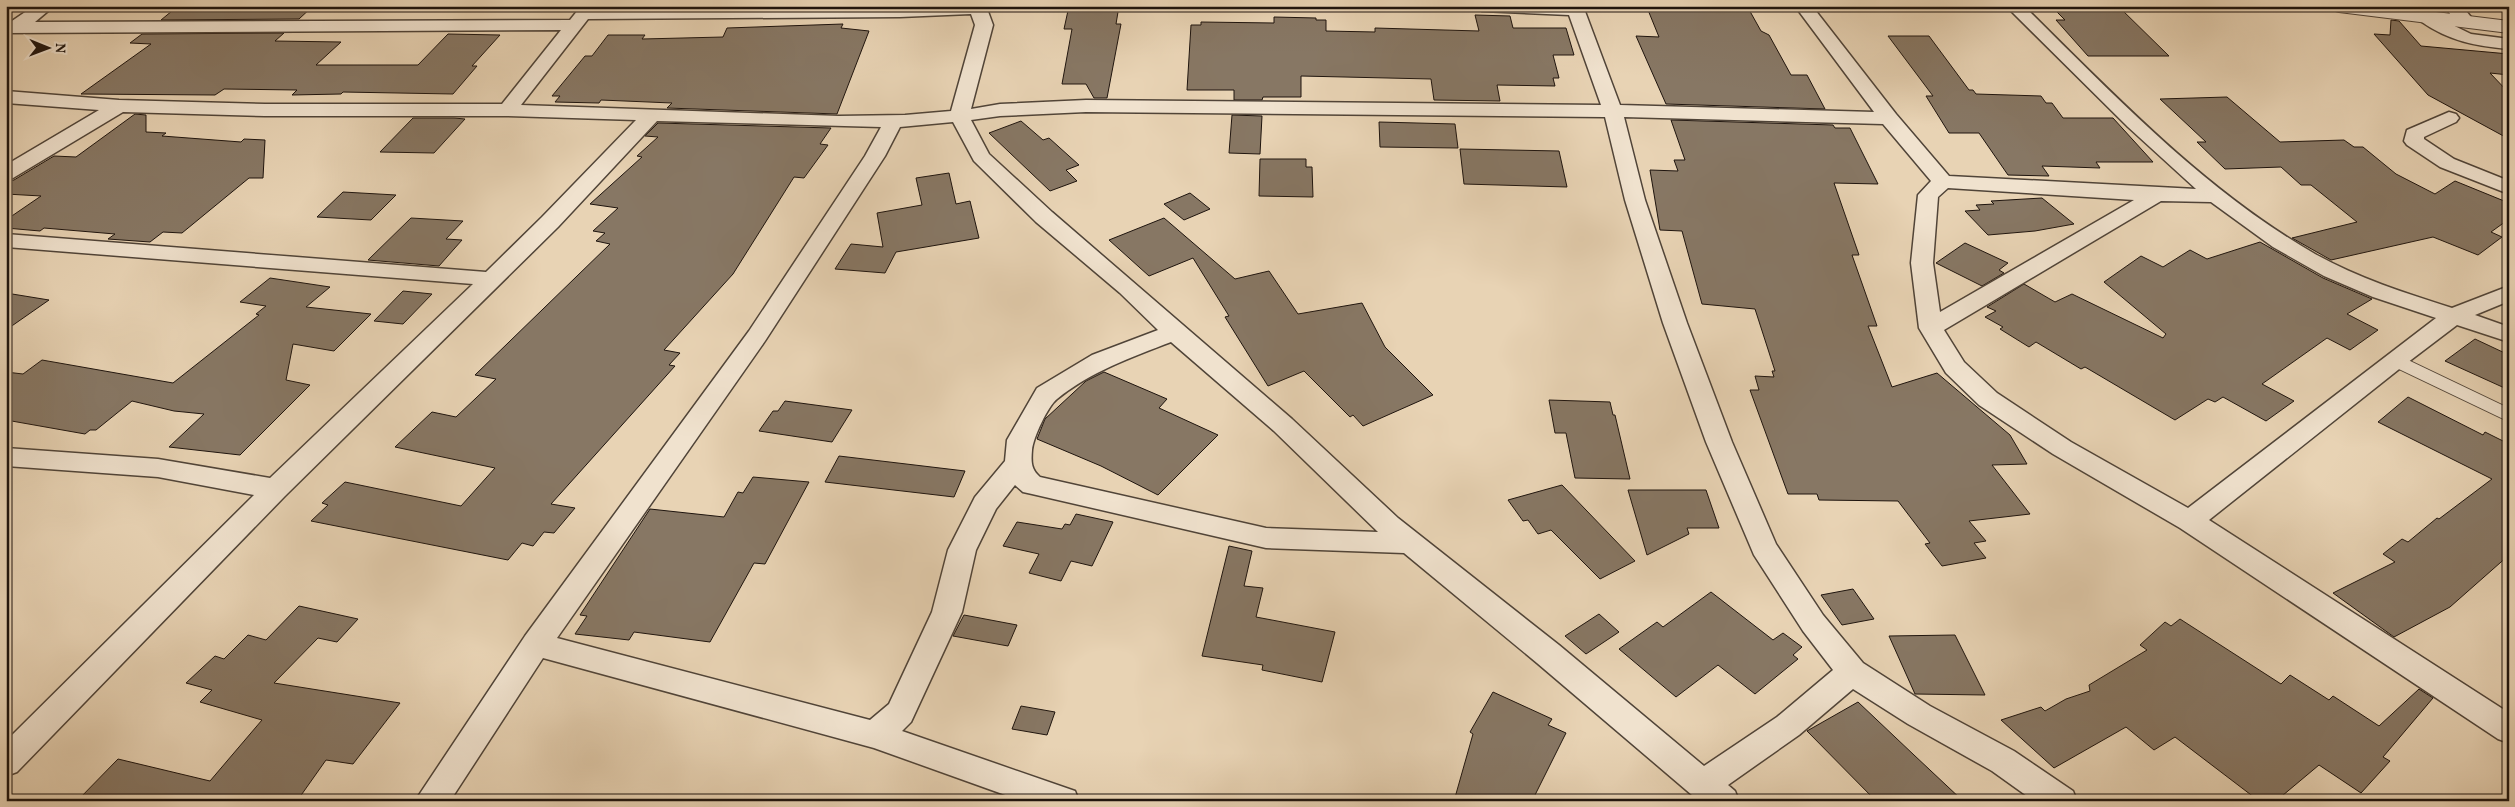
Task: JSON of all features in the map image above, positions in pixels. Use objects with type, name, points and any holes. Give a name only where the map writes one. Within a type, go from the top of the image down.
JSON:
[{"type":"street","points":[[1482,6],[1574,8],[1613,112],[1635,200],[1675,323],[1719,442],[1764,548],[1812,623],[1852,672],[1919,715],[2003,761],[2060,801]]},
{"type":"street","points":[[1803,6],[1889,118],[1943,182]]},
{"type":"street","points":[[2014,6],[2174,160],[2214,196],[2254,225],[2325,267],[2366,287],[2509,335]]},
{"type":"street","points":[[2339,6],[2509,27]]},
{"type":"street","points":[[2453,6],[2466,22]]},
{"type":"street","points":[[9,26],[977,8],[984,25],[959,116],[981,157],[1044,217],[1128,288],[1174,332],[1284,425],[1410,543],[1714,792],[1852,672]]},
{"type":"street","points":[[9,26],[39,11]]},
{"type":"street","points":[[507,110],[582,15]]},
{"type":"street","points":[[2428,18],[2447,32],[2460,38],[2509,44]]},
{"type":"street","points":[[6,97],[120,106],[314,111],[507,110],[651,116],[893,122],[1000,110],[1076,106],[1613,112],[1889,118]]},
{"type":"street","points":[[6,174],[120,106]]},
{"type":"street","points":[[6,762],[276,489],[550,222],[651,116]]},
{"type":"street","points":[[2449,118],[2414,134],[2414,141],[2426,152],[2446,163],[2509,188]]},
{"type":"street","points":[[432,801],[536,644],[757,336],[875,156],[893,122]]},
{"type":"street","points":[[2214,196],[2157,195],[1943,182],[1928,195],[1922,263],[1931,328],[1955,367],[1988,399],[2062,448],[2190,520],[2509,730]]},
{"type":"street","points":[[1931,328],[2157,195]]},
{"type":"street","points":[[6,240],[491,279]]},
{"type":"street","points":[[2190,520],[2394,360],[2455,316],[2509,293]]},
{"type":"street","points":[[1174,332],[1101,361],[1046,394],[1020,440],[1018,463],[1022,476],[1032,485],[1266,538],[1410,543]]},
{"type":"street","points":[[6,457],[158,468],[276,489]]},
{"type":"street","points":[[875,735],[900,713],[947,612],[962,550],[985,504],[1018,463]]},
{"type":"street","points":[[536,644],[875,735],[1063,801]]},
{"type":"lane","points":[[2394,360],[2509,415]]},
{"type":"building","points":[[178,6],[313,6],[299,19],[161,20]]},
{"type":"building","points":[[1069,6],[1119,6],[1116,24],[1121,24],[1107,98],[1094,98],[1086,84],[1062,84],[1072,29],[1064,29]]},
{"type":"building","points":[[1650,6],[1747,6],[1761,31],[1769,35],[1791,75],[1807,75],[1825,109],[1666,104],[1636,36],[1659,37],[1648,10],[1651,10]]},
{"type":"building","points":[[2057,6],[2118,6],[2169,56],[2088,56],[2056,20],[2065,20],[2056,11],[2061,11]]},
{"type":"building","points":[[1475,15],[1510,16],[1513,28],[1566,28],[1574,55],[1553,55],[1559,78],[1553,78],[1555,86],[1497,85],[1500,101],[1434,100],[1431,79],[1301,76],[1301,97],[1263,97],[1262,100],[1234,100],[1234,90],[1187,90],[1191,25],[1201,25],[1201,22],[1274,23],[1274,17],[1316,18],[1316,20],[1326,20],[1326,31],[1375,32],[1375,28],[1479,31]]},
{"type":"building","points":[[2391,20],[2399,21],[2421,46],[2509,54],[2509,75],[2490,73],[2509,93],[2509,139],[2428,95],[2374,34],[2390,35]]},
{"type":"building","points":[[843,24],[841,28],[869,31],[837,114],[667,108],[672,103],[601,100],[599,103],[555,102],[560,96],[552,96],[585,56],[592,56],[608,35],[645,35],[642,39],[723,37],[727,28]]},
{"type":"building","points":[[284,33],[275,41],[341,42],[316,65],[418,65],[448,34],[500,35],[472,66],[477,66],[453,94],[343,92],[341,94],[292,95],[297,90],[224,89],[215,95],[81,94],[151,44],[130,43],[142,34]]},
{"type":"building","points":[[1888,36],[1929,36],[1969,90],[1973,90],[1976,94],[2041,96],[2046,103],[2052,103],[2063,118],[2113,118],[2153,162],[2096,162],[2100,168],[2042,166],[2049,176],[2008,175],[1979,133],[1949,133],[1926,96],[1933,96]]},
{"type":"building","points":[[2227,97],[2280,142],[2344,140],[2354,147],[2363,147],[2396,174],[2435,194],[2455,181],[2509,203],[2509,219],[2491,232],[2502,237],[2478,255],[2433,237],[2331,260],[2292,238],[2357,222],[2311,185],[2301,185],[2281,167],[2225,169],[2197,142],[2206,142],[2160,99]]},
{"type":"building","points":[[135,114],[146,115],[146,132],[166,133],[162,136],[241,142],[244,139],[265,140],[263,178],[249,178],[182,233],[163,232],[150,242],[108,239],[115,234],[44,228],[40,231],[6,228],[6,220],[41,196],[6,194],[6,182],[14,180],[54,156],[76,157]]},
{"type":"building","points":[[1232,115],[1262,116],[1260,154],[1229,153]]},
{"type":"building","points":[[413,118],[465,119],[434,153],[380,152]]},
{"type":"building","points":[[1671,120],[1833,125],[1835,128],[1850,128],[1878,184],[1834,183],[1859,255],[1852,255],[1877,326],[1868,326],[1892,387],[1937,373],[2010,435],[2027,464],[1992,465],[2030,514],[1969,521],[1986,541],[1974,543],[1986,558],[1942,566],[1925,544],[1930,543],[1898,501],[1819,500],[1817,494],[1788,494],[1750,390],[1759,390],[1755,376],[1774,377],[1772,371],[1775,371],[1755,309],[1702,304],[1682,231],[1660,230],[1650,170],[1678,171],[1674,160],[1685,160]]},
{"type":"building","points":[[1021,121],[1043,140],[1049,138],[1079,165],[1066,170],[1077,181],[1050,191],[989,133]]},
{"type":"building","points":[[1379,122],[1455,124],[1458,148],[1380,147]]},
{"type":"building","points":[[658,123],[831,128],[820,144],[828,145],[804,178],[794,177],[733,274],[664,350],[680,353],[669,365],[675,366],[551,504],[575,508],[554,533],[544,532],[533,546],[522,543],[508,560],[311,521],[328,505],[322,503],[345,482],[461,506],[495,468],[395,447],[432,412],[456,417],[496,379],[475,375],[610,244],[596,241],[605,233],[593,231],[618,208],[590,204],[642,157],[637,156],[658,137],[645,136]]},
{"type":"building","points":[[1460,149],[1559,151],[1567,187],[1464,184]]},
{"type":"building","points":[[1260,159],[1306,159],[1306,167],[1312,167],[1313,197],[1259,196]]},
{"type":"building","points":[[949,173],[956,204],[970,201],[979,238],[896,252],[885,273],[835,269],[851,244],[883,247],[877,213],[922,205],[916,178]]},
{"type":"building","points":[[343,192],[396,195],[371,220],[317,217]]},
{"type":"building","points":[[1190,193],[1210,209],[1184,220],[1164,204]]},
{"type":"building","points":[[2042,198],[2074,224],[2035,231],[1988,235],[1965,211],[1980,210],[1976,205],[1994,204],[1991,201]]},
{"type":"building","points":[[411,218],[463,221],[446,239],[462,240],[439,266],[368,260]]},
{"type":"building","points":[[1164,218],[1235,279],[1269,271],[1298,314],[1362,303],[1385,347],[1433,395],[1363,426],[1353,415],[1350,417],[1304,371],[1268,386],[1225,317],[1229,316],[1193,258],[1149,276],[1109,240]]},
{"type":"building","points":[[2260,242],[2323,278],[2372,299],[2347,314],[2378,330],[2350,350],[2327,338],[2262,384],[2294,401],[2266,421],[2223,397],[2215,402],[2208,399],[2175,420],[2085,367],[2081,369],[2036,342],[2029,347],[2000,329],[2003,327],[1985,317],[1996,311],[1987,307],[2024,284],[2055,302],[2072,294],[2163,338],[2166,334],[2104,282],[2141,256],[2163,267],[2190,250],[2207,259]]},
{"type":"building","points":[[1965,243],[2008,263],[1999,270],[2004,273],[1982,286],[1936,263]]},
{"type":"building","points":[[270,278],[330,287],[306,307],[371,314],[334,351],[293,344],[286,380],[310,385],[240,455],[169,447],[204,414],[174,411],[132,401],[96,430],[90,430],[85,434],[6,420],[6,372],[23,374],[42,360],[173,383],[259,315],[256,314],[266,306],[240,302]]},
{"type":"building","points":[[403,291],[432,294],[403,324],[374,321]]},
{"type":"building","points":[[6,293],[49,300],[6,330]]},
{"type":"building","points":[[2475,339],[2509,355],[2509,390],[2445,361]]},
{"type":"building","points":[[1104,372],[1167,399],[1159,408],[1218,435],[1158,495],[1101,466],[1037,439],[1045,419],[1086,381]]},
{"type":"building","points":[[2408,397],[2483,435],[2485,432],[2509,444],[2509,555],[2450,607],[2394,637],[2333,593],[2395,562],[2383,554],[2402,539],[2408,542],[2437,518],[2439,519],[2492,479],[2378,422]]},
{"type":"building","points":[[1549,400],[1610,402],[1613,415],[1615,415],[1630,479],[1575,478],[1566,433],[1555,433]]},
{"type":"building","points":[[785,401],[852,410],[832,442],[759,431],[773,411],[778,411]]},
{"type":"building","points":[[839,456],[965,471],[954,497],[825,482]]},
{"type":"building","points":[[753,477],[809,482],[765,564],[754,563],[710,642],[634,632],[629,640],[575,634],[587,616],[580,615],[650,509],[724,517],[738,492],[743,493]]},
{"type":"building","points":[[1562,485],[1635,561],[1600,579],[1551,530],[1538,534],[1528,520],[1523,521],[1508,500]]},
{"type":"building","points":[[1628,490],[1706,490],[1719,528],[1687,528],[1689,534],[1647,555]]},
{"type":"building","points":[[1076,514],[1113,522],[1092,566],[1071,561],[1061,581],[1029,573],[1039,554],[1003,546],[1017,522],[1062,529],[1065,524],[1070,525]]},
{"type":"building","points":[[1229,546],[1252,551],[1244,586],[1263,588],[1256,617],[1335,632],[1322,682],[1262,670],[1263,665],[1202,656]]},
{"type":"building","points":[[1853,589],[1874,619],[1842,625],[1821,595]]},
{"type":"building","points":[[1711,592],[1773,640],[1783,633],[1802,647],[1793,655],[1798,659],[1755,694],[1718,665],[1676,697],[1619,649],[1657,622],[1663,627]]},
{"type":"building","points":[[299,606],[358,619],[337,642],[318,638],[274,683],[400,703],[353,764],[326,760],[297,801],[77,801],[118,759],[210,781],[262,720],[200,702],[212,690],[186,683],[215,656],[224,659],[248,635],[266,640]]},
{"type":"building","points":[[1599,614],[1619,632],[1586,654],[1565,636]]},
{"type":"building","points":[[964,615],[1017,625],[1008,646],[953,636]]},
{"type":"building","points":[[2180,619],[2281,684],[2290,675],[2329,700],[2333,696],[2379,726],[2419,689],[2433,698],[2383,757],[2390,761],[2361,793],[2319,765],[2276,801],[2259,801],[2175,737],[2154,750],[2126,727],[2054,768],[2001,720],[2041,707],[2045,711],[2066,699],[2090,691],[2089,685],[2147,650],[2140,645],[2165,622],[2171,626]]},
{"type":"building","points":[[1955,635],[1985,695],[1915,694],[1889,636]]},
{"type":"building","points":[[1493,692],[1552,719],[1548,725],[1566,733],[1532,801],[1454,801],[1473,734],[1470,732]]},
{"type":"building","points":[[1858,702],[1963,801],[1876,801],[1807,731]]},
{"type":"building","points":[[1021,706],[1055,712],[1047,735],[1012,729]]}]
